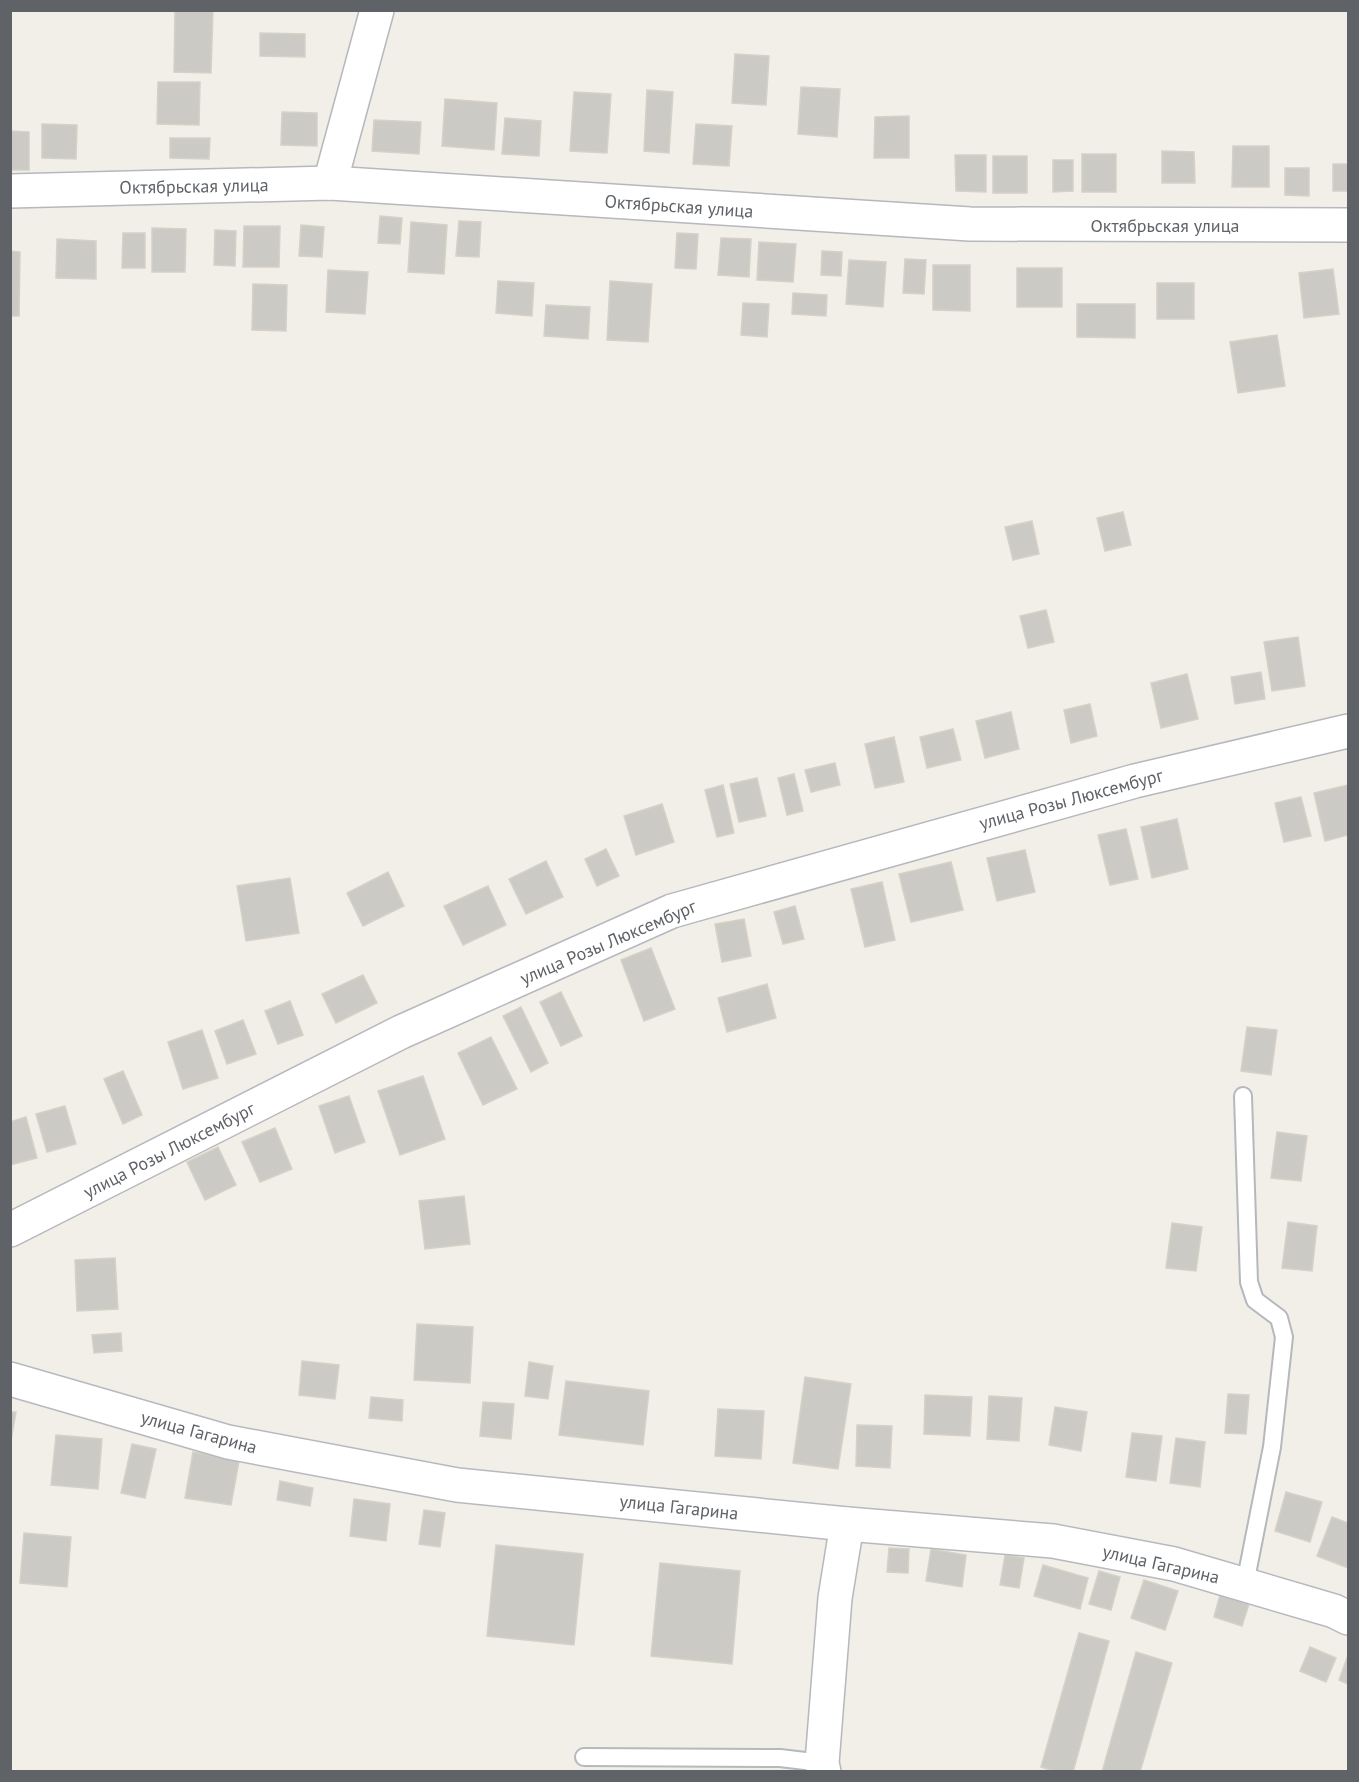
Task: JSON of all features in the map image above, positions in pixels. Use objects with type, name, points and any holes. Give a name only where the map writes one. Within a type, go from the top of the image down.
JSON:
[{"type":"street","points":[[330,183],[377,10]]},
{"type":"street","name":"Октябрьская улица","points":[[10,191],[330,183],[970,224],[1348,225]]},
{"type":"street","name":"улица Розы Люксембург","points":[[10,1230],[401,1032],[672,911],[1135,781],[1348,731]]},
{"type":"street","name":"улица Гагарина","points":[[10,1379],[228,1442],[457,1485],[847,1524],[1053,1541],[1174,1564],[1334,1611],[1348,1618]]},
{"type":"street","points":[[823,1767],[835,1598],[847,1524]]},
{"type":"lane","points":[[1244,1096],[1249,1282],[1255,1300],[1279,1318],[1284,1337],[1272,1446],[1245,1584]]},
{"type":"lane","points":[[584,1756],[780,1758],[823,1767]]},
{"type":"building","points":[[175,10],[213,10],[211,73],[174,72]]},
{"type":"building","points":[[260,33],[305,34],[305,57],[260,56]]},
{"type":"building","points":[[735,54],[769,56],[766,105],[732,103]]},
{"type":"building","points":[[158,82],[200,82],[199,125],[157,124]]},
{"type":"building","points":[[801,87],[840,89],[837,137],[798,134]]},
{"type":"building","points":[[647,90],[673,92],[669,153],[644,151]]},
{"type":"building","points":[[574,92],[611,94],[607,153],[570,151]]},
{"type":"building","points":[[445,99],[497,103],[494,150],[442,146]]},
{"type":"building","points":[[282,112],[317,113],[317,146],[281,145]]},
{"type":"building","points":[[909,116],[909,158],[874,158],[875,117]]},
{"type":"building","points":[[505,118],[541,121],[539,156],[502,154]]},
{"type":"building","points":[[374,120],[421,122],[419,154],[372,151]]},
{"type":"building","points":[[42,124],[77,125],[76,159],[42,158]]},
{"type":"building","points":[[696,124],[732,126],[729,166],[693,164]]},
{"type":"building","points":[[10,131],[29,132],[29,170],[10,170]]},
{"type":"building","points":[[170,138],[210,138],[209,159],[170,158]]},
{"type":"building","points":[[1233,146],[1269,146],[1269,187],[1232,187]]},
{"type":"building","points":[[1162,151],[1194,152],[1195,183],[1162,183]]},
{"type":"building","points":[[1082,154],[1116,154],[1116,192],[1082,192]]},
{"type":"building","points":[[955,155],[986,155],[986,192],[956,191]]},
{"type":"building","points":[[993,156],[1027,156],[1027,193],[993,193]]},
{"type":"building","points":[[1053,160],[1073,160],[1073,191],[1053,192]]},
{"type":"building","points":[[1333,164],[1348,164],[1348,191],[1333,191]]},
{"type":"building","points":[[1285,168],[1309,168],[1309,196],[1285,195]]},
{"type":"building","points":[[380,216],[402,218],[400,244],[378,243]]},
{"type":"building","points":[[459,221],[481,222],[479,257],[456,256]]},
{"type":"building","points":[[411,222],[447,225],[444,274],[408,272]]},
{"type":"building","points":[[301,225],[324,227],[322,257],[299,256]]},
{"type":"building","points":[[244,226],[280,226],[279,267],[243,267]]},
{"type":"building","points":[[152,228],[186,229],[185,272],[152,272]]},
{"type":"building","points":[[215,230],[236,231],[235,266],[214,265]]},
{"type":"building","points":[[123,233],[145,233],[145,268],[122,268]]},
{"type":"building","points":[[677,233],[698,234],[696,269],[675,268]]},
{"type":"building","points":[[721,238],[751,239],[749,277],[718,275]]},
{"type":"building","points":[[57,239],[96,241],[96,279],[56,278]]},
{"type":"building","points":[[759,242],[796,244],[793,282],[757,280]]},
{"type":"building","points":[[10,251],[20,252],[19,316],[10,316]]},
{"type":"building","points":[[822,251],[842,252],[841,276],[821,275]]},
{"type":"building","points":[[905,259],[926,260],[924,294],[903,293]]},
{"type":"building","points":[[849,260],[886,262],[883,307],[846,304]]},
{"type":"building","points":[[933,265],[970,265],[970,311],[933,310]]},
{"type":"building","points":[[1017,268],[1062,268],[1062,307],[1017,307]]},
{"type":"building","points":[[1333,269],[1339,314],[1304,318],[1299,273]]},
{"type":"building","points":[[328,270],[368,272],[365,314],[326,312]]},
{"type":"building","points":[[498,281],[534,283],[532,316],[496,313]]},
{"type":"building","points":[[610,281],[652,284],[648,342],[607,340]]},
{"type":"building","points":[[1157,283],[1194,283],[1194,319],[1157,319]]},
{"type":"building","points":[[253,284],[287,285],[286,331],[252,330]]},
{"type":"building","points":[[793,293],[827,295],[826,316],[792,314]]},
{"type":"building","points":[[743,303],[769,304],[767,337],[741,335]]},
{"type":"building","points":[[1077,304],[1135,304],[1135,338],[1077,337]]},
{"type":"building","points":[[546,305],[590,307],[588,339],[544,336]]},
{"type":"building","points":[[1277,335],[1285,386],[1238,393],[1230,342]]},
{"type":"building","points":[[1123,512],[1131,545],[1105,551],[1097,518]]},
{"type":"building","points":[[1032,521],[1039,554],[1013,560],[1005,527]]},
{"type":"building","points":[[1046,610],[1054,642],[1028,648],[1020,616]]},
{"type":"building","points":[[1298,637],[1305,686],[1272,691],[1264,642]]},
{"type":"building","points":[[1261,672],[1265,699],[1235,704],[1231,677]]},
{"type":"building","points":[[1187,674],[1198,719],[1161,728],[1151,683]]},
{"type":"building","points":[[1090,704],[1097,736],[1071,743],[1064,710]]},
{"type":"building","points":[[1011,712],[1019,749],[985,758],[976,721]]},
{"type":"building","points":[[953,729],[961,760],[927,768],[920,737]]},
{"type":"building","points":[[894,737],[904,782],[875,788],[865,744]]},
{"type":"building","points":[[835,763],[840,785],[811,792],[805,770]]},
{"type":"building","points":[[794,774],[803,811],[787,815],[778,778]]},
{"type":"building","points":[[757,778],[766,816],[739,822],[730,784]]},
{"type":"building","points":[[723,785],[734,833],[717,837],[705,790]]},
{"type":"building","points":[[1348,785],[1348,835],[1325,841],[1314,793]]},
{"type":"building","points":[[1301,797],[1311,836],[1284,842],[1275,803]]},
{"type":"building","points":[[662,804],[674,842],[636,855],[624,816]]},
{"type":"building","points":[[1177,819],[1188,869],[1152,878],[1141,827]]},
{"type":"building","points":[[1126,829],[1138,879],[1110,885],[1098,835]]},
{"type":"building","points":[[606,849],[619,876],[597,886],[585,859]]},
{"type":"building","points":[[1025,850],[1035,892],[997,901],[987,858]]},
{"type":"building","points":[[546,861],[563,897],[526,914],[509,879]]},
{"type":"building","points":[[951,862],[963,910],[911,922],[899,874]]},
{"type":"building","points":[[388,872],[404,906],[363,926],[347,893]]},
{"type":"building","points":[[290,878],[299,933],[246,941],[237,886]]},
{"type":"building","points":[[882,882],[895,940],[865,947],[851,889]]},
{"type":"building","points":[[488,886],[506,925],[463,945],[444,906]]},
{"type":"building","points":[[795,906],[804,939],[783,944],[774,912]]},
{"type":"building","points":[[744,919],[751,956],[722,962],[715,924]]},
{"type":"building","points":[[651,948],[675,1009],[644,1021],[621,960]]},
{"type":"building","points":[[363,975],[377,1003],[336,1023],[322,994]]},
{"type":"building","points":[[767,984],[776,1018],[727,1032],[718,998]]},
{"type":"building","points":[[561,992],[582,1036],[561,1046],[540,1002]]},
{"type":"building","points":[[290,1001],[303,1035],[278,1044],[265,1011]]},
{"type":"building","points":[[521,1007],[548,1063],[531,1072],[503,1016]]},
{"type":"building","points":[[243,1020],[256,1054],[227,1064],[215,1031]]},
{"type":"building","points":[[1247,1027],[1277,1030],[1271,1075],[1241,1071]]},
{"type":"building","points":[[202,1030],[218,1078],[183,1089],[168,1042]]},
{"type":"building","points":[[491,1037],[517,1089],[483,1105],[458,1053]]},
{"type":"building","points":[[123,1071],[142,1115],[123,1124],[104,1079]]},
{"type":"building","points":[[423,1076],[445,1139],[400,1155],[378,1091]]},
{"type":"building","points":[[349,1096],[365,1142],[335,1153],[319,1106]]},
{"type":"building","points":[[65,1106],[76,1144],[47,1152],[36,1114]]},
{"type":"building","points":[[26,1117],[37,1158],[10,1165],[10,1122]]},
{"type":"building","points":[[275,1128],[292,1169],[260,1182],[242,1142]]},
{"type":"building","points":[[1277,1132],[1307,1136],[1301,1181],[1271,1178]]},
{"type":"building","points":[[218,1147],[236,1185],[205,1200],[187,1162]]},
{"type":"building","points":[[464,1196],[470,1244],[425,1249],[419,1201]]},
{"type":"building","points":[[1288,1222],[1317,1226],[1312,1271],[1282,1268]]},
{"type":"building","points":[[1172,1223],[1202,1227],[1196,1271],[1166,1268]]},
{"type":"building","points":[[115,1258],[118,1309],[77,1311],[75,1260]]},
{"type":"building","points":[[417,1324],[473,1327],[470,1383],[414,1380]]},
{"type":"building","points":[[121,1333],[122,1351],[94,1353],[92,1335]]},
{"type":"building","points":[[302,1361],[339,1365],[335,1399],[299,1395]]},
{"type":"building","points":[[529,1362],[553,1366],[548,1399],[525,1396]]},
{"type":"building","points":[[805,1377],[851,1384],[838,1469],[793,1463]]},
{"type":"building","points":[[566,1381],[649,1391],[643,1445],[559,1435]]},
{"type":"building","points":[[1228,1394],[1249,1395],[1246,1434],[1225,1433]]},
{"type":"building","points":[[925,1395],[972,1397],[970,1436],[924,1434]]},
{"type":"building","points":[[989,1396],[1022,1398],[1019,1441],[987,1439]]},
{"type":"building","points":[[371,1397],[403,1400],[402,1421],[369,1418]]},
{"type":"building","points":[[483,1402],[514,1404],[511,1439],[480,1436]]},
{"type":"building","points":[[1055,1407],[1087,1412],[1081,1451],[1049,1445]]},
{"type":"building","points":[[718,1409],[764,1411],[761,1459],[715,1456]]},
{"type":"building","points":[[10,1412],[16,1412],[10,1446]]},
{"type":"building","points":[[857,1425],[892,1426],[890,1468],[856,1466]]},
{"type":"building","points":[[1132,1433],[1162,1436],[1156,1481],[1126,1477]]},
{"type":"building","points":[[56,1435],[102,1439],[98,1489],[51,1485]]},
{"type":"building","points":[[1176,1438],[1205,1442],[1200,1487],[1170,1483]]},
{"type":"building","points":[[132,1444],[156,1449],[145,1498],[121,1493]]},
{"type":"building","points":[[193,1452],[239,1461],[231,1505],[185,1498]]},
{"type":"building","points":[[280,1481],[313,1488],[310,1506],[277,1500]]},
{"type":"building","points":[[1286,1492],[1322,1502],[1310,1542],[1275,1531]]},
{"type":"building","points":[[354,1499],[390,1504],[386,1541],[350,1536]]},
{"type":"building","points":[[424,1510],[445,1513],[440,1547],[419,1544]]},
{"type":"building","points":[[1332,1517],[1348,1523],[1348,1568],[1317,1556]]},
{"type":"building","points":[[24,1533],[71,1537],[67,1587],[20,1583]]},
{"type":"building","points":[[496,1545],[583,1554],[574,1645],[487,1636]]},
{"type":"building","points":[[889,1548],[909,1549],[908,1573],[887,1572]]},
{"type":"building","points":[[931,1549],[966,1555],[962,1587],[926,1581]]},
{"type":"building","points":[[1005,1555],[1024,1558],[1019,1588],[1000,1585]]},
{"type":"building","points":[[660,1563],[740,1571],[732,1664],[651,1656]]},
{"type":"building","points":[[1043,1565],[1088,1578],[1080,1609],[1034,1596]]},
{"type":"building","points":[[1099,1571],[1120,1577],[1111,1610],[1089,1604]]},
{"type":"building","points":[[1144,1580],[1178,1591],[1165,1630],[1131,1618]]},
{"type":"building","points":[[1220,1595],[1249,1604],[1242,1626],[1214,1617]]},
{"type":"building","points":[[1079,1633],[1109,1641],[1073,1772],[1056,1772],[1041,1767]]},
{"type":"building","points":[[1310,1647],[1336,1658],[1326,1682],[1300,1671]]},
{"type":"building","points":[[1136,1652],[1172,1663],[1140,1772],[1102,1772]]},
{"type":"building","points":[[1348,1655],[1348,1684],[1339,1680]]}]
